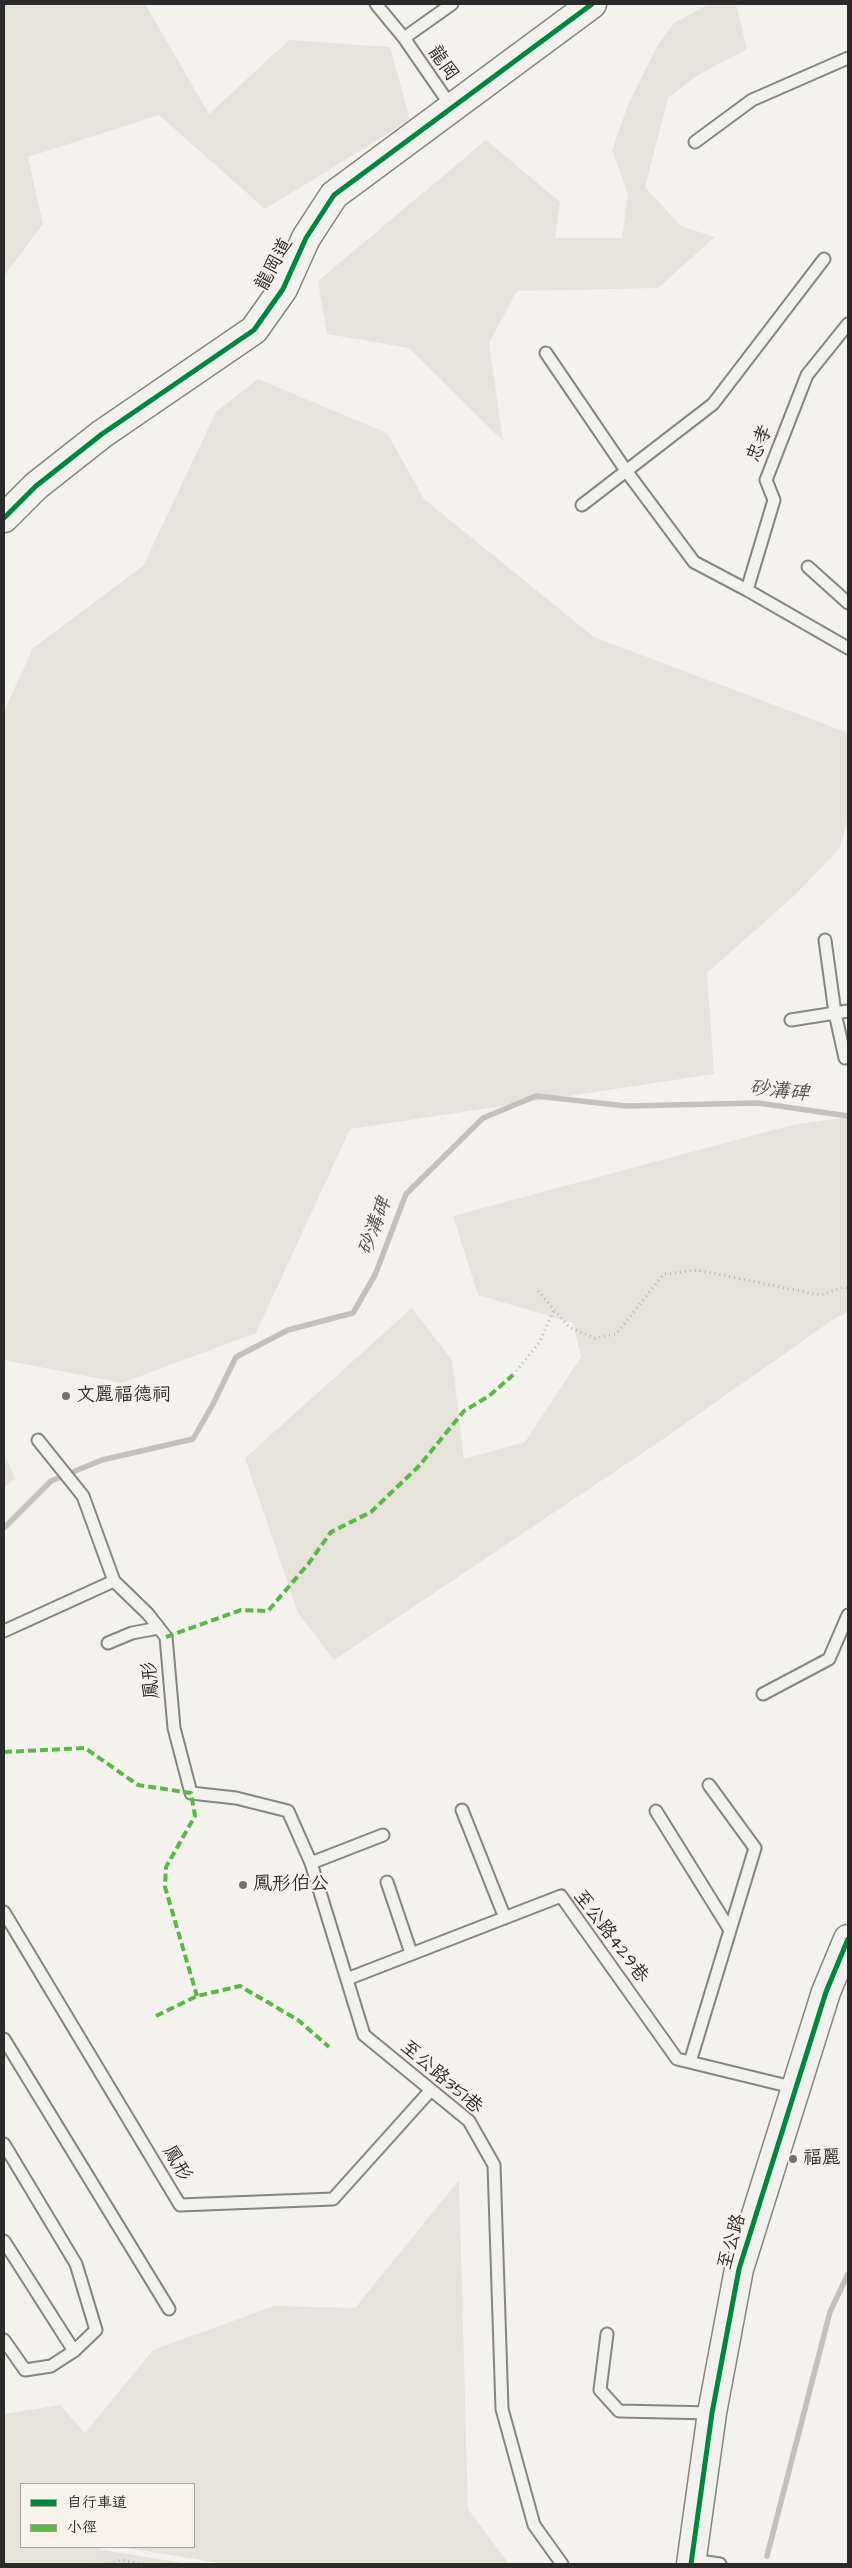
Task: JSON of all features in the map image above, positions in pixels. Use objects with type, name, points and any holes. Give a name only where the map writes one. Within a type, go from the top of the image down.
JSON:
[{"type":"street","name":"龍岡道","points":[[4,518],[36,486],[102,434],[254,330],[283,289],[306,238],[334,195],[452,109],[589,5]]},
{"type":"street","name":"至公路","points":[[691,2562],[712,2413],[740,2269],[826,1992],[848,1939]]},
{"type":"lane","name":"龍岡","points":[[376,4],[404,38],[452,109]]},
{"type":"lane","name":"龍岡","points":[[404,38],[452,4]]},
{"type":"lane","points":[[695,142],[752,100],[848,58]]},
{"type":"lane","points":[[582,504],[712,404],[824,259]]},
{"type":"lane","name":"忠孝","points":[[747,590],[774,500],[766,480],[807,375],[848,324]]},
{"type":"lane","points":[[546,353],[626,472],[694,562],[848,648]]},
{"type":"lane","points":[[808,567],[848,603]]},
{"type":"lane","points":[[825,940],[835,1013],[845,1058]]},
{"type":"lane","points":[[792,1020],[848,1011]]},
{"type":"lane","name":"鳳形","points":[[38,1440],[61,1466],[83,1496],[114,1581],[148,1614],[166,1637],[174,1728],[190,1794]]},
{"type":"lane","points":[[4,1631],[114,1581]]},
{"type":"lane","points":[[764,1694],[829,1659],[848,1616]]},
{"type":"lane","points":[[108,1643],[132,1633],[159,1628]]},
{"type":"lane","points":[[690,2062],[755,1848],[709,1785]]},
{"type":"lane","name":"至公路351巷","points":[[190,1794],[236,1798],[288,1811],[311,1863],[364,2035],[430,2091],[469,2121],[494,2165],[502,2409],[534,2525],[562,2564]]},
{"type":"lane","points":[[462,1810],[505,1918]]},
{"type":"lane","points":[[656,1811],[730,1930]]},
{"type":"lane","points":[[311,1863],[383,1835]]},
{"type":"lane","points":[[387,1882],[411,1953]]},
{"type":"lane","name":"至公路429巷","points":[[347,1979],[561,1896],[677,2059],[796,2088]]},
{"type":"lane","name":"鳳形","points":[[4,1912],[180,2205],[333,2199],[430,2091]]},
{"type":"lane","points":[[4,2039],[169,2309]]},
{"type":"lane","points":[[4,2144],[76,2264],[96,2330],[74,2351],[51,2366],[24,2370],[4,2340]]},
{"type":"lane","points":[[4,2241],[74,2351]]},
{"type":"lane","points":[[607,2334],[600,2390],[619,2410],[712,2413]]},
{"type":"lane","points":[[691,2562],[720,2564]]},
{"type":"path","points":[[538,1292],[569,1327],[595,1338],[616,1334],[664,1274],[697,1270],[820,1295],[844,1287],[848,1289]]},
{"type":"path","points":[[513,1375],[539,1343],[554,1310]]},
{"type":"path","points":[[109,2564],[121,2560],[142,2564]]},
{"type":"shaded area","points":[[4,4],[145,4],[209,114],[289,40],[390,47],[410,120],[265,209],[159,115],[28,157],[43,224],[4,276]]},
{"type":"shaded area","points":[[709,4],[736,4],[747,49],[696,76],[668,98],[645,187],[681,226],[715,237],[658,288],[517,291],[489,343],[503,441],[409,348],[327,334],[318,281],[486,140],[560,202],[555,238],[622,238],[628,194],[612,150],[628,105],[657,46],[674,23]]},
{"type":"shaded area","points":[[258,379],[387,433],[424,499],[594,637],[848,733],[848,818],[840,848],[794,896],[707,973],[714,1074],[350,1129],[256,1333],[122,1383],[4,1360],[4,711],[33,648],[143,566],[216,412]]},
{"type":"shaded area","points":[[848,1117],[848,1312],[834,1319],[656,1444],[334,1660],[298,1613],[245,1458],[412,1308],[452,1360],[464,1459],[525,1442],[581,1357],[573,1323],[478,1295],[453,1216],[792,1125]]},
{"type":"shaded area","points":[[4,1453],[15,1478],[4,1488]]},
{"type":"shaded area","points":[[459,2180],[468,2509],[509,2564],[226,2564],[127,2548],[195,2548],[195,2483],[20,2483],[20,2548],[99,2548],[93,2564],[4,2564],[4,2414],[60,2405],[85,2433],[153,2350],[274,2306],[355,2308]]},
{"type":"shaded area","points":[[91,2548],[189,2564],[89,2564]]},
{"type":"waterway","name":"砂溝碑","points":[[4,1528],[51,1481],[102,1460],[193,1439],[212,1406],[236,1357],[288,1330],[353,1313],[375,1275],[406,1194],[483,1118],[536,1096],[626,1106],[758,1103],[848,1116]]},
{"type":"waterway","points":[[767,2556],[830,2312],[848,2274]]},
{"type":"marked path","points":[[166,1637],[241,1610],[268,1611],[309,1563],[331,1532],[371,1512],[419,1466],[464,1411],[489,1396],[513,1375]]},
{"type":"marked path","points":[[4,1752],[85,1748],[138,1785],[191,1793],[195,1816],[166,1867],[165,1887],[197,1996]]},
{"type":"marked path","points":[[156,2016],[197,1996],[240,1986],[298,2020],[329,2047]]},
{"type":"cycle path","points":[[4,518],[36,486],[102,434],[254,330],[283,289],[306,238],[334,195],[592,4]]},
{"type":"cycle path","points":[[691,2564],[712,2413],[739,2269],[826,1992],[848,1939]]},
{"type":"place","name":"文麗福德祠","points":[[66,1396]]},
{"type":"place","name":"鳳形伯公","points":[[243,1885]]},
{"type":"place","name":"福麗","points":[[793,2159]]}]
